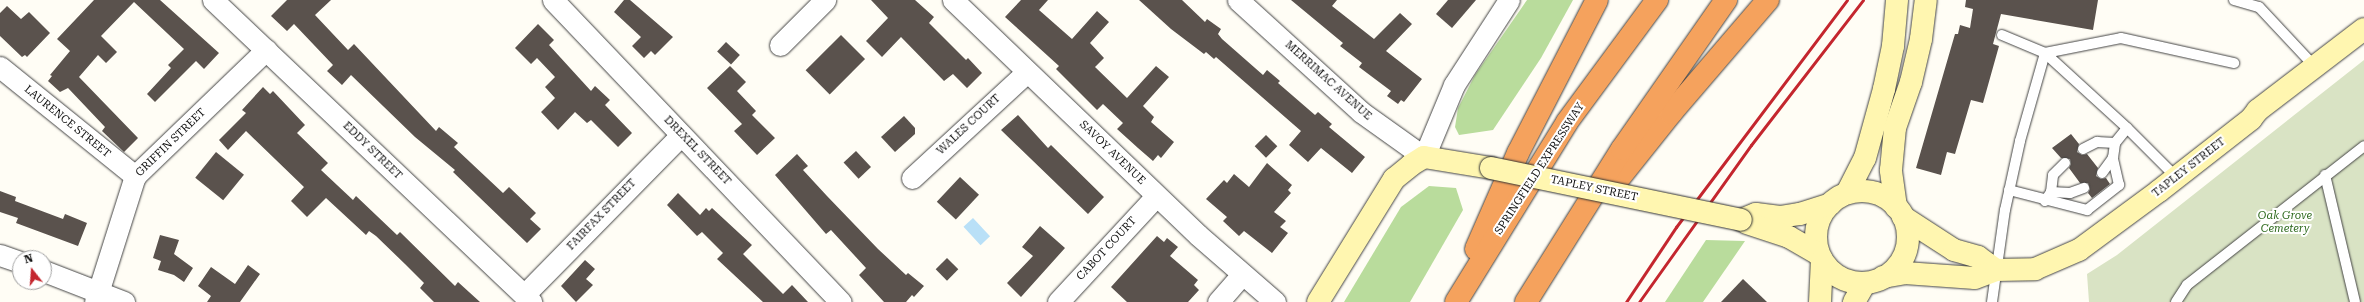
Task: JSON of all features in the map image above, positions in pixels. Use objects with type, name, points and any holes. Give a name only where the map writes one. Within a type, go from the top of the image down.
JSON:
[{"type":"highway","points":[[1452,302],[1518,154],[1597,0]]},
{"type":"highway","name":"SPRINGFIELD EXPRESSWAY","points":[[1456,302],[1567,122],[1657,0]]},
{"type":"highway","points":[[1526,302],[1622,149],[1726,0]]},
{"type":"highway","points":[[1543,275],[1671,113],[1768,0]]},
{"type":"main road","points":[[1820,302],[1820,257],[1816,243],[1818,222],[1839,199],[1865,158],[1884,89],[1893,46],[1897,0]]},
{"type":"main road","points":[[1854,302],[1874,280],[1900,262],[1908,240],[1891,170],[1895,128],[1911,82],[1921,39],[1926,0]]},
{"type":"main road","name":"TAPLEY STREET","points":[[1874,280],[1905,273],[1975,278],[1996,270],[2035,269],[2079,250],[2176,178],[2252,119],[2258,110],[2316,68],[2364,29]]},
{"type":"main road","name":"TAPLEY STREET","points":[[1424,157],[1490,168],[1741,220],[1789,237],[1820,257]]},
{"type":"main road","points":[[1318,302],[1394,179],[1424,157]]},
{"type":"main road","points":[[1839,199],[1874,193],[1954,250],[1978,257],[1996,270]]},
{"type":"main road","name":"TAPLEY STREET","points":[[1741,220],[1756,214],[1780,217],[1800,214],[1839,199]]},
{"type":"main road","points":[[1820,257],[1840,277],[1874,280]]},
{"type":"street","name":"EDDY STREET","points":[[213,0],[528,299]]},
{"type":"street","name":"DREXEL STREET","points":[[553,0],[841,302]]},
{"type":"street","points":[[780,45],[825,0]]},
{"type":"street","name":"SAVOY AVENUE","points":[[953,0],[1156,196],[1275,302]]},
{"type":"street","name":"MERRIMAC AVENUE","points":[[1238,0],[1361,112],[1424,157]]},
{"type":"street","points":[[1424,157],[1454,85],[1509,0]]},
{"type":"street","name":"GRIFFIN STREET","points":[[97,297],[135,176],[266,50]]},
{"type":"street","name":"LAURENCE STREET","points":[[0,67],[135,176]]},
{"type":"street","name":"WALES COURT","points":[[912,178],[1027,72]]},
{"type":"street","name":"FAIRFAX STREET","points":[[528,299],[681,134]]},
{"type":"street","name":"CABOT COURT","points":[[1058,302],[1156,196]]},
{"type":"street","points":[[0,255],[12,259]]},
{"type":"street","points":[[1218,302],[1242,274]]},
{"type":"street","points":[[52,275],[97,297],[124,302]]},
{"type":"lane","points":[[2240,1],[2259,7],[2316,68]]},
{"type":"lane","points":[[2002,35],[2045,53],[2127,128],[2176,178]]},
{"type":"lane","points":[[2045,53],[2121,38],[2234,63]]},
{"type":"lane","points":[[1992,302],[2009,190],[2020,140],[2045,53]]},
{"type":"lane","points":[[2009,190],[2048,196],[2087,210],[2119,186],[2113,158],[2115,143],[2127,128]]},
{"type":"lane","points":[[2083,149],[2097,142],[2115,143]]},
{"type":"lane","points":[[2176,302],[2187,285],[2325,175],[2364,146]]},
{"type":"lane","points":[[2102,173],[2113,158]]},
{"type":"lane","points":[[2048,196],[2053,175],[2065,163]]},
{"type":"lane","points":[[2325,175],[2355,302]]},
{"type":"lane","points":[[2048,196],[2070,193],[2084,188]]},
{"type":"green space","points":[[1527,0],[1573,0],[1541,58],[1493,130],[1459,135],[1455,127],[1458,108],[1475,75]]},
{"type":"green space","name":"Oak Grove Cemetery","points":[[2364,60],[2364,302],[2089,302],[2087,274],[2117,255]]},
{"type":"green space","points":[[1429,186],[1456,188],[1463,210],[1410,302],[1344,302],[1401,207]]},
{"type":"green space","points":[[1706,240],[1745,241],[1703,302],[1665,302]]},
{"type":"water","points":[[973,218],[990,236],[981,245],[963,227]]},
{"type":"building","points":[[94,0],[160,0],[219,53],[204,69],[196,61],[155,102],[147,94],[171,68],[168,65],[184,49],[134,2],[101,36],[117,52],[106,63],[98,55],[79,77],[138,138],[124,152],[102,131],[105,127],[68,88],[60,92],[48,81],[52,76],[50,75],[70,51],[57,39]]},
{"type":"building","points":[[287,0],[331,0],[315,15],[348,50],[354,44],[436,131],[439,127],[458,143],[454,147],[503,193],[509,187],[536,213],[530,219],[541,229],[527,243],[453,172],[455,170],[415,137],[351,75],[342,85],[327,71],[333,65],[294,24],[287,31],[271,16]]},
{"type":"building","points":[[624,0],[630,0],[673,37],[655,55],[651,51],[644,58],[632,46],[641,37],[614,12]]},
{"type":"building","points":[[871,0],[915,0],[934,17],[929,23],[966,60],[968,58],[982,73],[967,88],[953,74],[944,81],[901,37],[882,57],[866,41],[888,18]]},
{"type":"building","points":[[1021,0],[1048,0],[1039,10],[1072,39],[1097,11],[1109,22],[1090,43],[1104,58],[1095,67],[1127,98],[1156,66],[1169,77],[1143,106],[1154,117],[1151,122],[1174,142],[1161,158],[1158,155],[1153,161],[1138,148],[1117,129],[1123,123],[1103,104],[1097,110],[1056,69],[1059,66],[1005,17]]},
{"type":"building","points":[[1139,0],[1182,0],[1205,22],[1207,19],[1221,29],[1218,34],[1222,39],[1263,75],[1267,70],[1280,81],[1278,83],[1315,115],[1318,112],[1332,124],[1329,127],[1365,157],[1352,173],[1321,148],[1308,162],[1289,145],[1301,131],[1216,57],[1214,59],[1206,52],[1204,54],[1171,29]]},
{"type":"building","points":[[1291,0],[1337,0],[1332,6],[1374,39],[1400,13],[1412,24],[1386,51],[1422,79],[1404,102],[1401,100],[1398,104],[1387,96],[1391,91],[1359,67],[1362,63],[1340,46],[1343,43]]},
{"type":"building","points":[[1448,0],[1476,0],[1452,28],[1436,14]]},
{"type":"building","points":[[1966,0],[2098,0],[2093,30],[2001,14],[1993,44],[1999,46],[1983,103],[1971,100],[1955,154],[1947,152],[1941,175],[1916,168],[1955,34],[1958,34],[1960,25],[1970,28],[1973,9],[1965,7]]},
{"type":"building","points":[[7,6],[21,19],[29,12],[50,33],[27,57],[25,55],[22,57],[0,36],[0,13]]},
{"type":"building","points":[[538,24],[554,40],[549,45],[591,91],[595,86],[610,100],[605,105],[632,133],[618,147],[591,120],[587,123],[575,112],[558,130],[541,112],[555,98],[545,87],[555,77],[537,58],[531,64],[515,48]]},
{"type":"building","points":[[841,35],[865,59],[830,94],[806,70]]},
{"type":"building","points":[[726,42],[740,55],[731,64],[717,52]]},
{"type":"building","points":[[730,66],[746,82],[737,91],[756,111],[752,115],[775,138],[757,155],[734,131],[742,124],[707,88]]},
{"type":"building","points":[[263,87],[270,94],[273,91],[305,125],[297,133],[328,163],[321,170],[353,200],[356,196],[397,235],[400,232],[455,286],[458,282],[480,302],[434,302],[420,288],[424,283],[376,236],[369,231],[366,235],[326,198],[307,217],[291,201],[304,187],[246,131],[228,150],[219,140],[246,113],[242,110]]},
{"type":"building","points":[[1018,115],[1048,148],[1051,145],[1104,197],[1088,214],[1001,130]]},
{"type":"building","points":[[904,116],[915,128],[915,134],[895,152],[881,137]]},
{"type":"building","points":[[2071,134],[2079,144],[2077,152],[2082,155],[2087,154],[2098,168],[2096,176],[2101,179],[2106,178],[2110,184],[2092,198],[2088,193],[2090,189],[2088,183],[2080,183],[2069,168],[2071,164],[2070,159],[2061,158],[2052,148]]},
{"type":"building","points":[[1266,135],[1277,146],[1266,158],[1255,146]]},
{"type":"building","points":[[856,151],[871,167],[859,179],[844,163]]},
{"type":"building","points":[[216,152],[244,175],[223,200],[195,178]]},
{"type":"building","points":[[797,154],[808,166],[803,170],[827,196],[878,249],[906,275],[908,273],[924,286],[914,297],[912,295],[906,302],[884,302],[859,275],[866,268],[831,230],[826,234],[775,175]]},
{"type":"building","points":[[1267,163],[1292,185],[1288,190],[1291,193],[1274,212],[1286,221],[1280,227],[1288,233],[1272,253],[1244,231],[1239,236],[1223,221],[1227,217],[1206,199],[1224,180],[1227,183],[1234,174],[1249,187]]},
{"type":"building","points":[[960,177],[979,195],[956,220],[937,202]]},
{"type":"building","points":[[0,191],[16,197],[15,201],[63,219],[65,214],[87,223],[78,246],[16,223],[18,218],[0,212]]},
{"type":"building","points":[[678,193],[700,215],[706,208],[709,211],[712,208],[752,245],[743,254],[783,294],[792,285],[808,302],[763,302],[717,259],[723,253],[702,232],[697,236],[667,205]]},
{"type":"building","points":[[1040,226],[1065,248],[1021,297],[1007,283],[1033,256],[1022,247]]},
{"type":"building","points":[[160,235],[179,240],[174,254],[193,268],[184,282],[174,275],[158,270],[161,261],[153,258]]},
{"type":"building","points":[[1157,236],[1164,242],[1167,238],[1178,247],[1170,256],[1198,280],[1194,285],[1199,290],[1188,302],[1127,302],[1111,287]]},
{"type":"building","points":[[947,258],[958,269],[947,281],[936,269]]},
{"type":"building","points":[[585,260],[595,269],[586,279],[593,285],[576,302],[561,286]]},
{"type":"building","points":[[248,265],[260,274],[240,302],[207,302],[211,296],[198,286],[211,267],[235,284]]},
{"type":"building","points":[[1743,279],[1767,302],[1721,302]]},
{"type":"railway","points":[[1626,302],[1676,227],[1847,0]]},
{"type":"railway","points":[[1639,302],[1751,145],[1863,0]]}]
